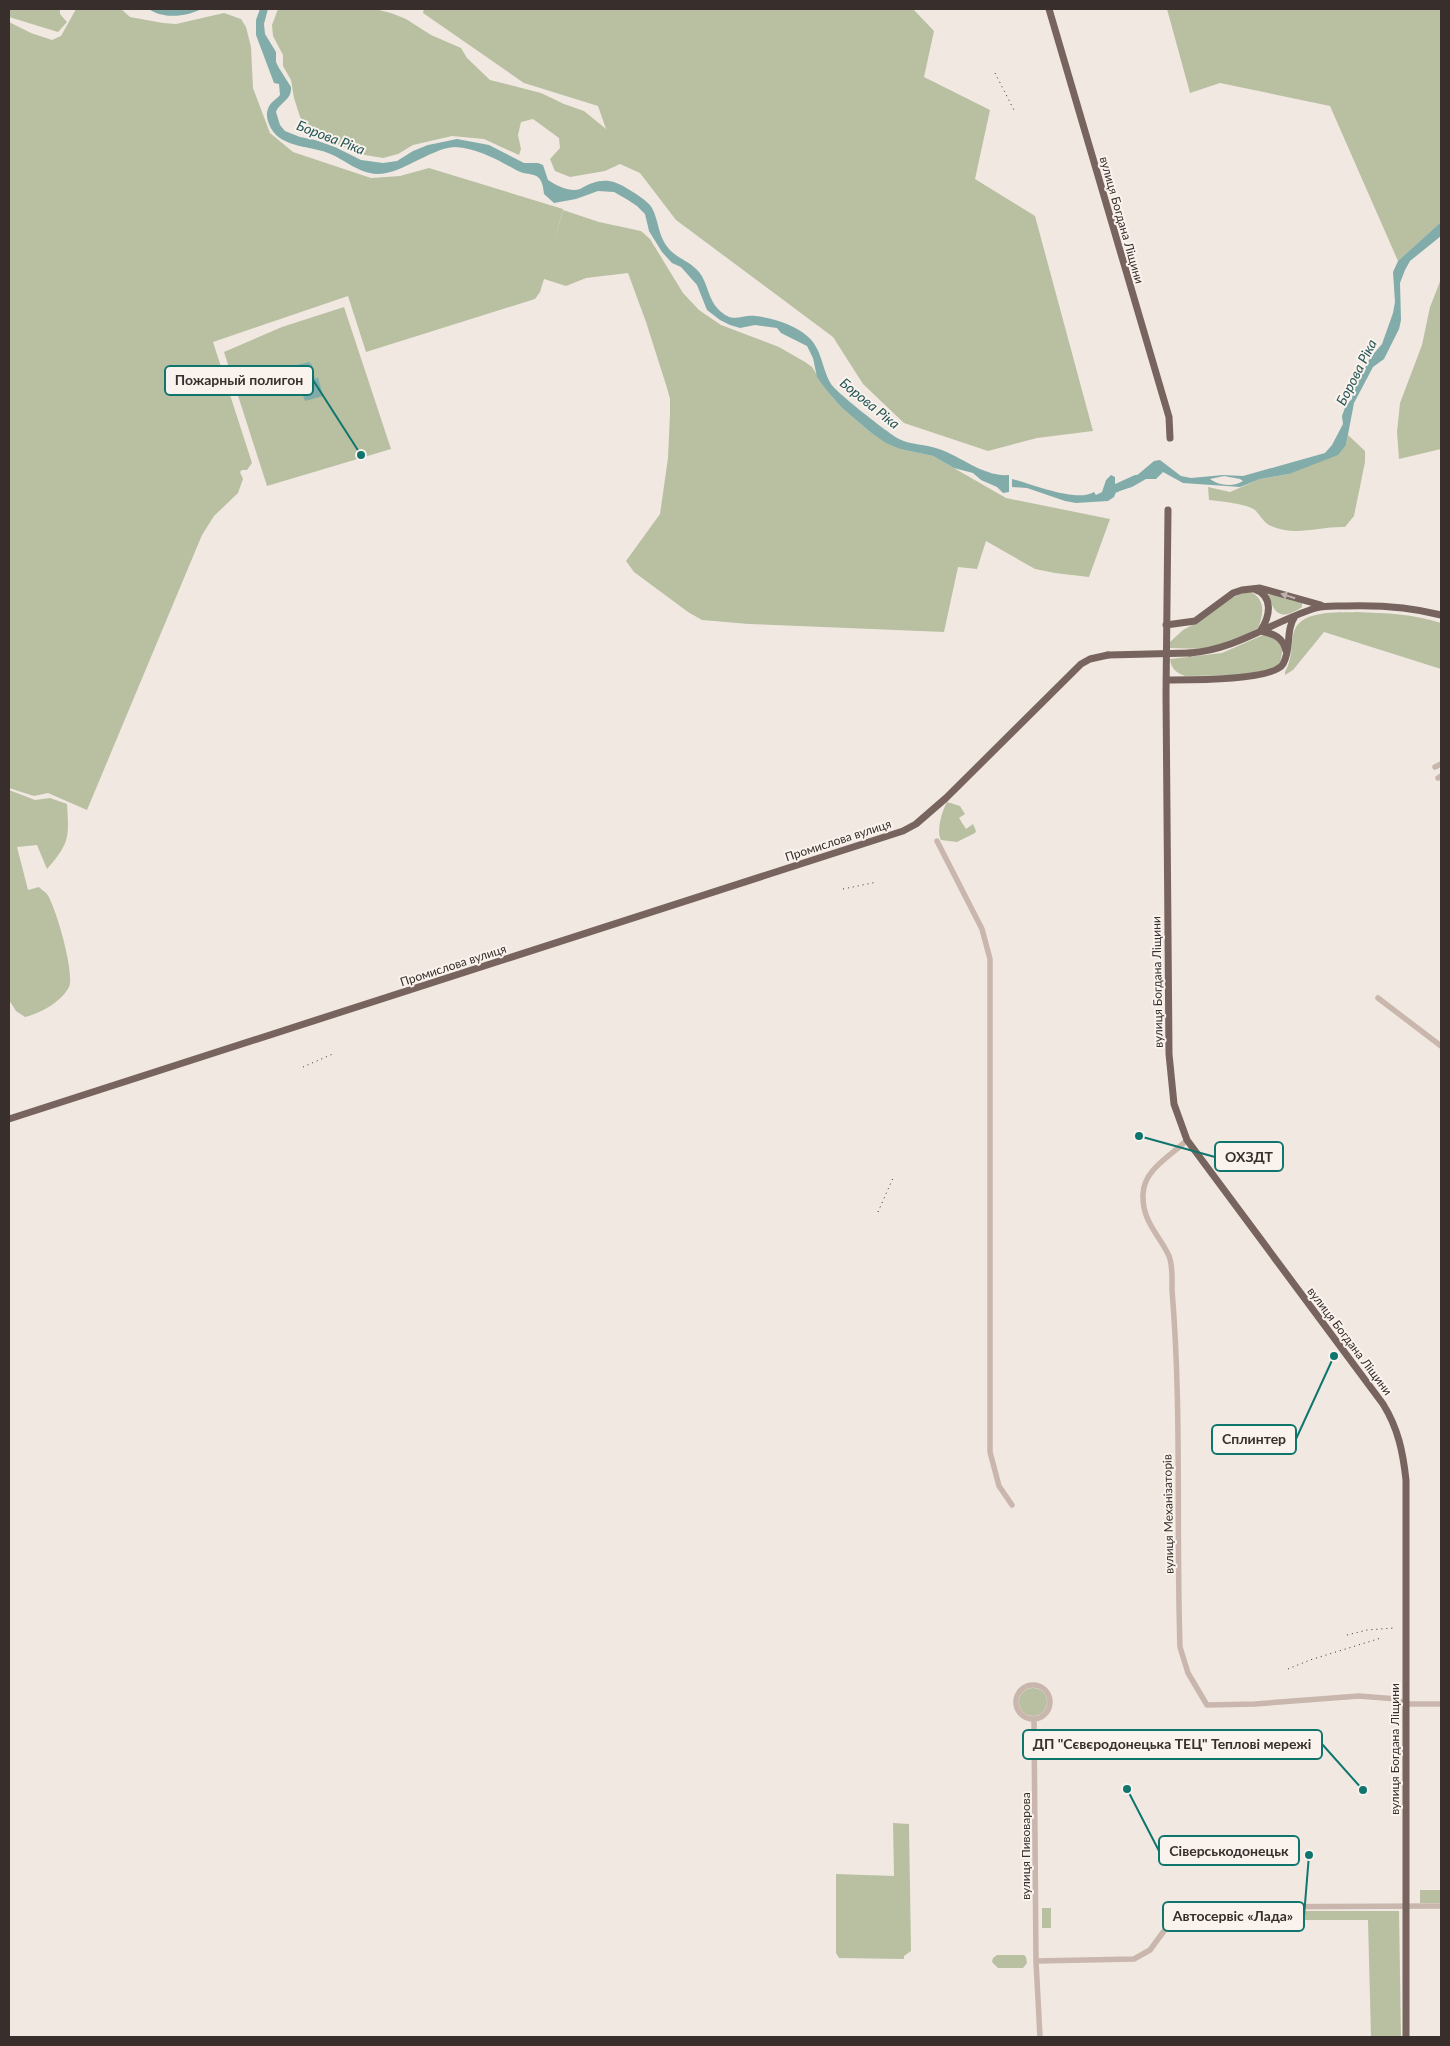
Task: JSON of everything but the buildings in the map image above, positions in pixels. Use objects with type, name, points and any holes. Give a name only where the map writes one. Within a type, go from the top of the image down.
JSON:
[{"type":"main road","name":"вулиця Богдана Ліщини","points":[[1050,9],[1169,417],[1170,438]]},
{"type":"main road","points":[[1168,510],[1166,625],[1195,621],[1233,593],[1252,588],[1272,591],[1324,606],[1385,606],[1441,615]]},
{"type":"main road","points":[[1252,588],[1263,595],[1269,608],[1266,622],[1261,631],[1274,634],[1281,640],[1286,655]]},
{"type":"main road","name":"Промислова вулиця","points":[[9,1119],[903,831],[916,824],[942,802],[1076,668],[1090,659],[1108,655],[1207,652],[1223,648],[1295,616],[1324,606]]},
{"type":"main road","points":[[1166,680],[1268,674],[1279,669],[1286,655],[1288,630],[1295,616]]},
{"type":"main road","name":"вулиця Богдана Ліщини","points":[[1166,625],[1169,1054],[1174,1104],[1187,1140],[1383,1404],[1397,1430],[1403,1455],[1406,1480],[1406,2037]]},
{"type":"street","points":[[1441,764],[1435,767],[1441,768]]},
{"type":"street","points":[[937,841],[982,928],[990,959],[990,1452],[999,1486],[1012,1505]]},
{"type":"street","points":[[1378,998],[1441,1046]]},
{"type":"street","name":"вулиця Механізаторів","points":[[1187,1140],[1173,1154],[1155,1167],[1147,1179],[1143,1194],[1146,1217],[1170,1258],[1176,1340],[1180,1648],[1188,1673],[1207,1705],[1255,1704],[1359,1696],[1397,1699],[1405,1704]]},
{"type":"street","points":[[1035,1685],[1048,1692],[1051,1704],[1043,1716],[1031,1719],[1018,1711],[1016,1699],[1024,1687],[1035,1685]]},
{"type":"street","points":[[1405,1704],[1441,1704]]},
{"type":"street","name":"вулиця Пивоварова","points":[[1031,1719],[1034,1731],[1036,1972],[1040,2037]]},
{"type":"street","points":[[1036,1961],[1134,1959],[1150,1950],[1175,1916],[1185,1910],[1202,1907],[1441,1906]]},
{"type":"green space","points":[[9,9],[60,9],[60,14],[67,22],[58,32],[9,17]]},
{"type":"green space","points":[[76,9],[121,9],[130,17],[176,24],[224,13],[241,19],[246,27],[251,47],[253,88],[270,133],[293,152],[371,178],[400,176],[429,168],[563,209],[553,246],[563,210],[599,222],[641,231],[650,239],[683,293],[699,310],[721,325],[779,347],[805,362],[812,367],[827,391],[842,408],[869,431],[900,449],[933,456],[1006,498],[1110,519],[1089,577],[1035,569],[986,541],[977,569],[958,567],[944,632],[749,624],[702,620],[688,612],[634,572],[626,561],[660,514],[668,458],[670,413],[670,399],[667,388],[628,273],[586,278],[566,286],[544,279],[540,292],[535,299],[366,352],[348,296],[213,342],[252,463],[247,470],[240,472],[243,479],[238,493],[214,516],[202,535],[87,810],[48,793],[34,796],[9,788],[9,22],[31,33],[52,40],[61,36]]},
{"type":"green space","points":[[278,9],[375,9],[391,13],[406,19],[431,35],[461,48],[467,58],[490,80],[541,93],[584,111],[606,129],[598,106],[524,83],[423,13],[424,9],[913,9],[934,31],[924,77],[990,110],[975,179],[1035,216],[1093,431],[1037,438],[988,451],[904,423],[863,384],[833,337],[676,220],[640,173],[620,164],[605,171],[570,177],[555,171],[550,159],[560,148],[559,138],[533,119],[521,122],[518,135],[521,149],[519,155],[484,139],[452,136],[413,145],[398,154],[383,158],[365,155],[314,135],[302,123],[294,98],[291,80],[283,66],[283,55],[273,36],[272,25]]},
{"type":"green space","points":[[1167,9],[1441,9],[1440,223],[1398,261],[1330,106],[1220,83],[1190,93]]},
{"type":"green space","points":[[1441,279],[1441,449],[1399,459],[1397,432],[1400,403],[1422,345],[1430,307]]},
{"type":"green space","points":[[344,307],[391,449],[267,486],[224,352],[282,327]]},
{"type":"green space","points":[[1348,435],[1365,451],[1365,462],[1354,516],[1345,527],[1289,531],[1269,525],[1255,510],[1246,506],[1209,500],[1208,487],[1230,492],[1260,479],[1289,474],[1346,445]]},
{"type":"green space","points":[[1248,591],[1258,597],[1261,602],[1262,617],[1258,628],[1244,636],[1207,649],[1169,648],[1170,642],[1183,630],[1231,598]]},
{"type":"green space","points":[[1267,594],[1302,603],[1302,607],[1291,613],[1278,613]]},
{"type":"green space","points":[[1357,612],[1410,616],[1441,623],[1441,669],[1324,632],[1293,670],[1285,675],[1290,658],[1293,635],[1296,627],[1302,621],[1319,614]]},
{"type":"green space","points":[[1263,635],[1276,639],[1282,647],[1277,669],[1254,675],[1185,676],[1175,670],[1170,659],[1222,653]]},
{"type":"green space","points":[[9,790],[35,800],[50,798],[67,804],[68,832],[64,846],[47,869],[37,845],[17,847],[28,890],[39,887],[47,894],[51,901],[64,941],[70,980],[69,987],[56,1002],[38,1013],[25,1017],[16,1011],[9,1000]]},
{"type":"green space","points":[[947,802],[960,806],[965,814],[959,818],[966,829],[973,824],[975,833],[957,842],[941,840],[939,826]]},
{"type":"green space","points":[[1033,1688],[1043,1692],[1047,1702],[1043,1712],[1033,1716],[1023,1712],[1019,1702],[1023,1692]]},
{"type":"green space","points":[[893,1823],[909,1824],[911,1951],[904,1956],[904,1959],[839,1958],[836,1953],[836,1874],[894,1876]]},
{"type":"green space","points":[[1420,1890],[1441,1890],[1441,1903],[1420,1903]]},
{"type":"green space","points":[[1042,1908],[1051,1908],[1051,1928],[1042,1928]]},
{"type":"green space","points":[[1297,1911],[1399,1911],[1401,2037],[1371,2037],[1368,1920],[1298,1920]]},
{"type":"green space","points":[[997,1955],[1024,1955],[1027,1963],[1023,1968],[998,1968],[992,1962],[993,1958]]},
{"type":"water","points":[[149,9],[201,9],[189,14],[167,16]]},
{"type":"water","points":[[260,9],[268,9],[264,24],[265,34],[276,52],[276,62],[291,87],[290,95],[276,112],[280,125],[285,131],[335,147],[361,160],[383,163],[397,161],[413,151],[428,145],[457,139],[489,145],[524,163],[543,165],[548,180],[568,189],[580,189],[598,181],[609,181],[621,185],[650,205],[665,244],[672,252],[699,272],[715,305],[724,314],[733,318],[756,316],[768,318],[802,332],[814,343],[827,377],[835,389],[874,421],[904,441],[948,452],[991,473],[1009,475],[1009,492],[1003,493],[997,487],[981,480],[973,473],[954,468],[933,456],[900,449],[886,443],[869,431],[842,408],[827,391],[817,377],[813,358],[807,346],[781,333],[777,328],[755,325],[740,328],[720,320],[707,310],[697,285],[681,267],[672,263],[662,252],[649,231],[645,214],[637,206],[614,192],[598,191],[576,199],[554,203],[544,194],[541,180],[538,177],[521,172],[487,155],[463,148],[445,148],[397,170],[377,174],[364,171],[320,150],[286,142],[279,138],[273,132],[267,118],[269,107],[280,95],[279,84],[274,83],[256,35],[256,20]]},
{"type":"water","points":[[1441,222],[1441,236],[1410,261],[1405,270],[1400,283],[1401,320],[1399,329],[1384,359],[1373,367],[1354,403],[1346,445],[1338,455],[1289,474],[1260,479],[1240,487],[1183,483],[1163,472],[1156,479],[1146,479],[1132,487],[1116,492],[1114,497],[1108,501],[1076,503],[1027,488],[1012,487],[1012,479],[1054,492],[1086,495],[1094,492],[1096,495],[1102,492],[1106,480],[1111,475],[1115,477],[1115,485],[1123,487],[1154,461],[1160,460],[1181,476],[1191,478],[1223,475],[1243,476],[1325,453],[1332,445],[1343,424],[1342,416],[1346,405],[1352,399],[1353,392],[1370,358],[1382,344],[1393,313],[1395,302],[1393,272],[1398,261]],"holes":[[[1224,476],[1243,481],[1226,485],[1210,479]]]},
{"type":"water","points":[[309,362],[312,365],[315,379],[318,377],[323,396],[305,401],[300,387],[297,365]]},
{"type":"waterway","name":"Борова Ріка","points":[[1112,490],[1136,479]]},
{"type":"railway","points":[[995,73],[1015,112]]},
{"type":"railway","points":[[843,889],[877,882]]},
{"type":"railway","points":[[303,1067],[335,1053]]},
{"type":"railway","points":[[878,1212],[893,1178]]},
{"type":"railway","points":[[1347,1635],[1367,1630],[1394,1628]]},
{"type":"railway","points":[[1288,1669],[1310,1660],[1381,1638]]},
{"type":"place","name":"Пожарный полигон","points":[[361,455]]},
{"type":"place","name":"ОХЗДТ","points":[[1139,1136]]},
{"type":"place","name":"Сплинтер","points":[[1334,1356]]},
{"type":"place","name":"Сіверськодонецьк","points":[[1127,1789]]},
{"type":"place","name":"ДП \"Сєвєродонецька ТЕЦ\" Теплові мережі","points":[[1363,1790]]},
{"type":"place","name":"Автосервіс «Лада»","points":[[1309,1855]]}]
